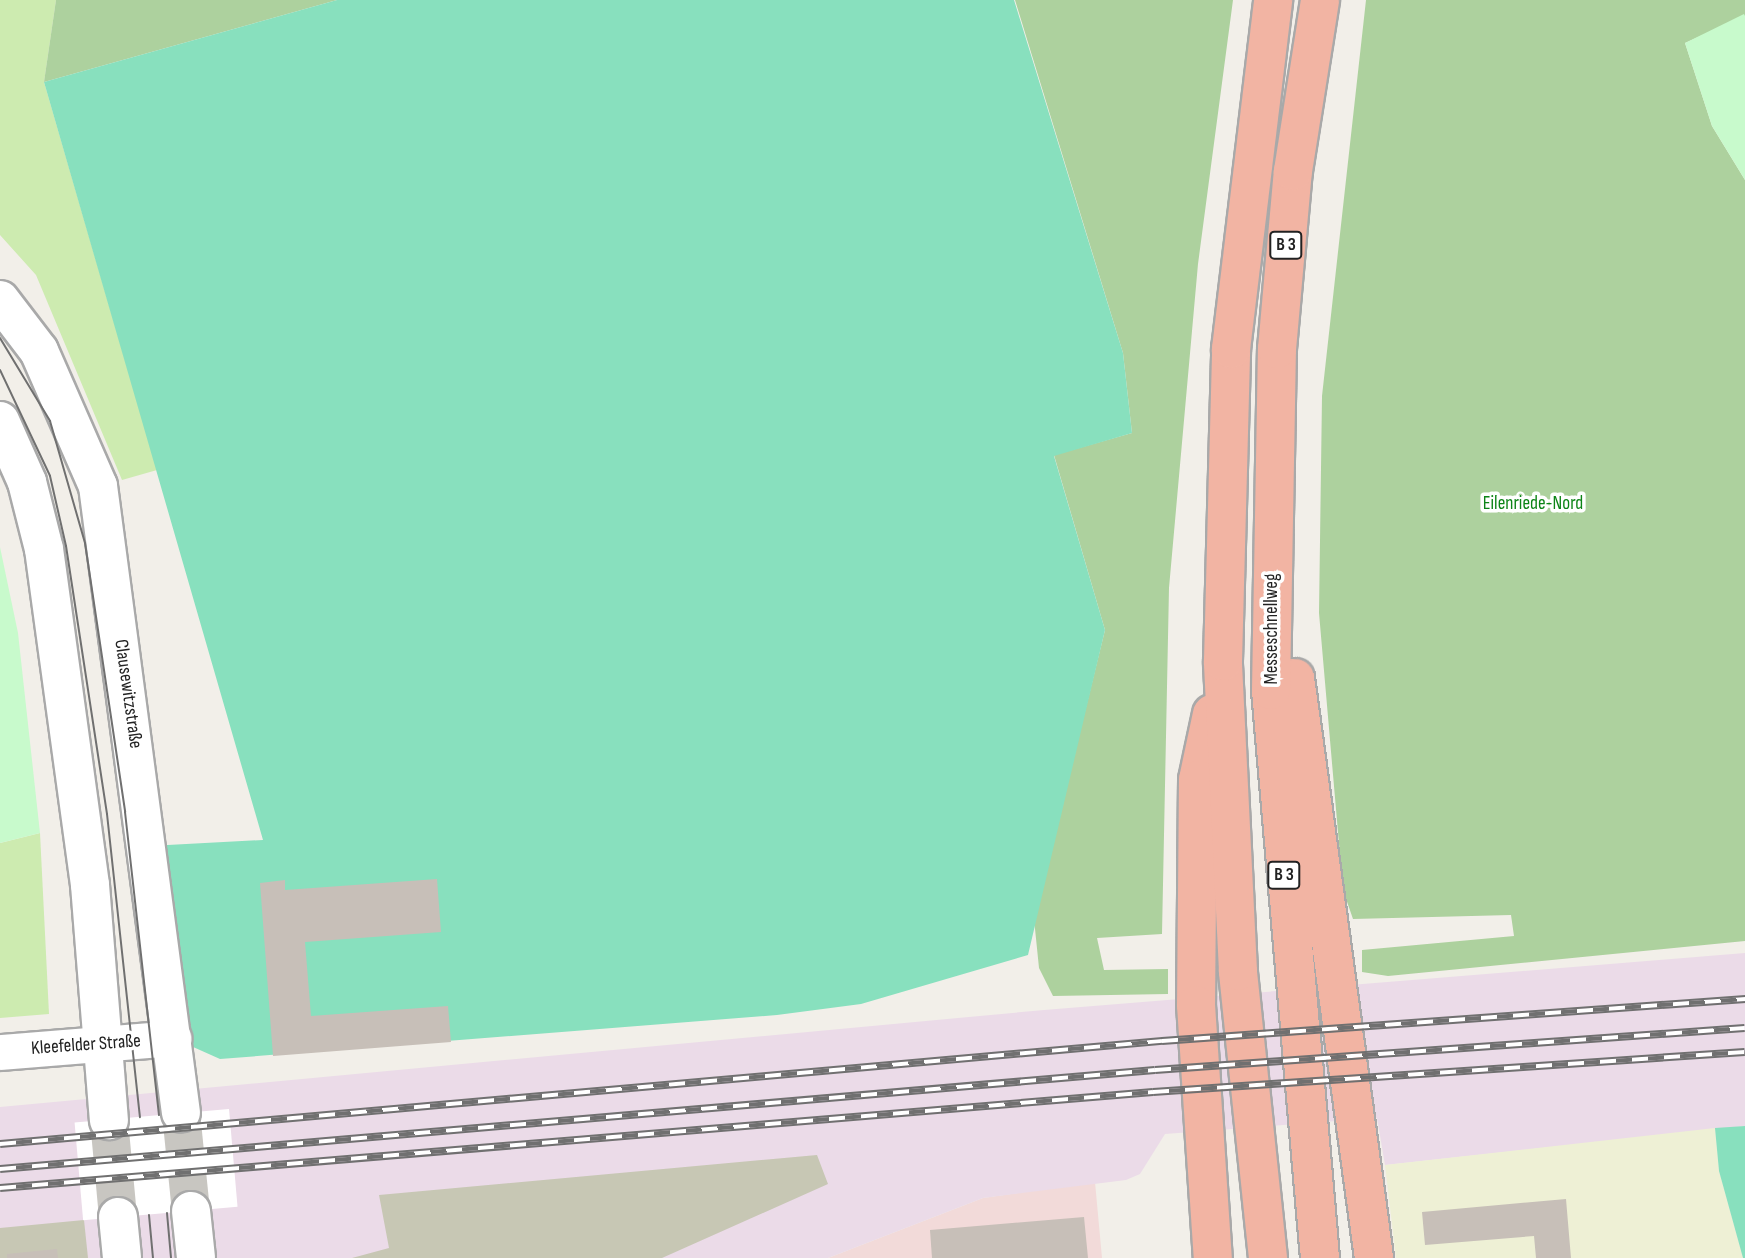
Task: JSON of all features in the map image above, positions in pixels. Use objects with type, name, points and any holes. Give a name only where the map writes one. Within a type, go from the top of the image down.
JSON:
[{"type":"highway","name":"B 3","points":[[1268,1258],[1238,971],[1223,661],[1231,349],[1273,0]]},
{"type":"highway","name":"Messeschnellweg","points":[[1320,0],[1293,171],[1277,349],[1272,492],[1271,690],[1320,1258]]},
{"type":"highway","points":[[1272,492],[1320,888],[1365,1166],[1374,1258]]},
{"type":"highway","points":[[1213,1258],[1196,1005],[1198,780],[1223,661]]},
{"type":"street","name":"Clausewitzstraße","points":[[0,300],[40,351],[98,486],[181,1113]]},
{"type":"street","points":[[0,421],[27,482],[44,549],[87,858],[109,1120]]},
{"type":"street","name":"Kleefelder Straße","points":[[0,1052],[173,1038]]},
{"type":"street","points":[[191,1211],[196,1258]]},
{"type":"street","points":[[118,1217],[122,1258]]},
{"type":"shaded area","points":[[1745,953],[1745,1126],[1385,1165],[1377,1118],[1165,1134],[1140,1174],[1126,1180],[983,1198],[828,1258],[0,1258],[0,1107],[1044,1010]]},
{"type":"shaded area","points":[[1715,1128],[1719,1171],[1743,1258],[1396,1258],[1385,1165]]},
{"type":"shaded area","points":[[817,1155],[828,1184],[662,1258],[352,1258],[389,1248],[379,1195]]},
{"type":"shaded area","points":[[1095,1182],[1102,1258],[828,1258],[983,1198]]},
{"type":"shaded area","points":[[84,1220],[88,1258],[0,1258],[0,1228]]},
{"type":"green space","points":[[0,0],[56,0],[44,82],[157,470],[122,480],[36,275],[0,235]]},
{"type":"green space","points":[[56,0],[337,0],[44,82]]},
{"type":"green space","points":[[337,0],[1014,0],[1123,353],[1132,433],[1054,456],[1105,630],[1028,955],[861,1004],[777,1015],[220,1059],[173,1038],[149,846],[263,840],[44,82]]},
{"type":"green space","points":[[1015,0],[1233,0],[1198,264],[1169,588],[1162,934],[1097,938],[1104,970],[1168,969],[1168,994],[1053,996],[1039,968],[1034,919],[1105,630],[1054,455],[1132,433],[1123,353]]},
{"type":"green space","name":"Eilenriede-Nord","points":[[1366,0],[1745,0],[1745,16],[1685,43],[1712,126],[1745,180],[1745,941],[1388,976],[1362,972],[1362,950],[1514,936],[1511,915],[1353,919],[1343,890],[1319,613],[1322,396]]},
{"type":"green space","points":[[1744,14],[1745,180],[1712,126],[1685,43]]},
{"type":"green space","points":[[0,547],[18,633],[40,833],[0,843]]},
{"type":"green space","points":[[40,833],[49,1014],[0,1018],[0,843]]},
{"type":"green space","points":[[1745,1126],[1743,1258],[1719,1171],[1715,1128]]},
{"type":"pier","points":[[229,1109],[238,1207],[83,1220],[75,1123]]},
{"type":"building","points":[[437,879],[441,932],[305,942],[311,1016],[448,1006],[451,1042],[273,1056],[260,883],[285,880],[285,890]]},
{"type":"building","points":[[1566,1199],[1571,1258],[1536,1258],[1534,1236],[1425,1245],[1422,1212]]},
{"type":"building","points":[[1084,1217],[1088,1258],[932,1258],[930,1230]]},
{"type":"building","points":[[57,1249],[58,1258],[7,1258],[7,1254]]},
{"type":"tunnel","points":[[181,1113],[191,1211]]},
{"type":"tunnel","points":[[109,1120],[118,1217]]},
{"type":"tram line","points":[[0,338],[50,421],[85,543],[125,812],[159,1115]]},
{"type":"tram line","points":[[0,370],[50,476],[66,546],[107,814],[140,1117]]},
{"type":"tram line","points":[[167,1213],[171,1258]]},
{"type":"tram line","points":[[149,1215],[153,1258]]},
{"type":"railway","points":[[0,1144],[1162,1041],[1745,999]]},
{"type":"railway","points":[[0,1169],[1155,1070],[1745,1028]]},
{"type":"railway","points":[[0,1188],[1153,1092],[1745,1052]]}]
